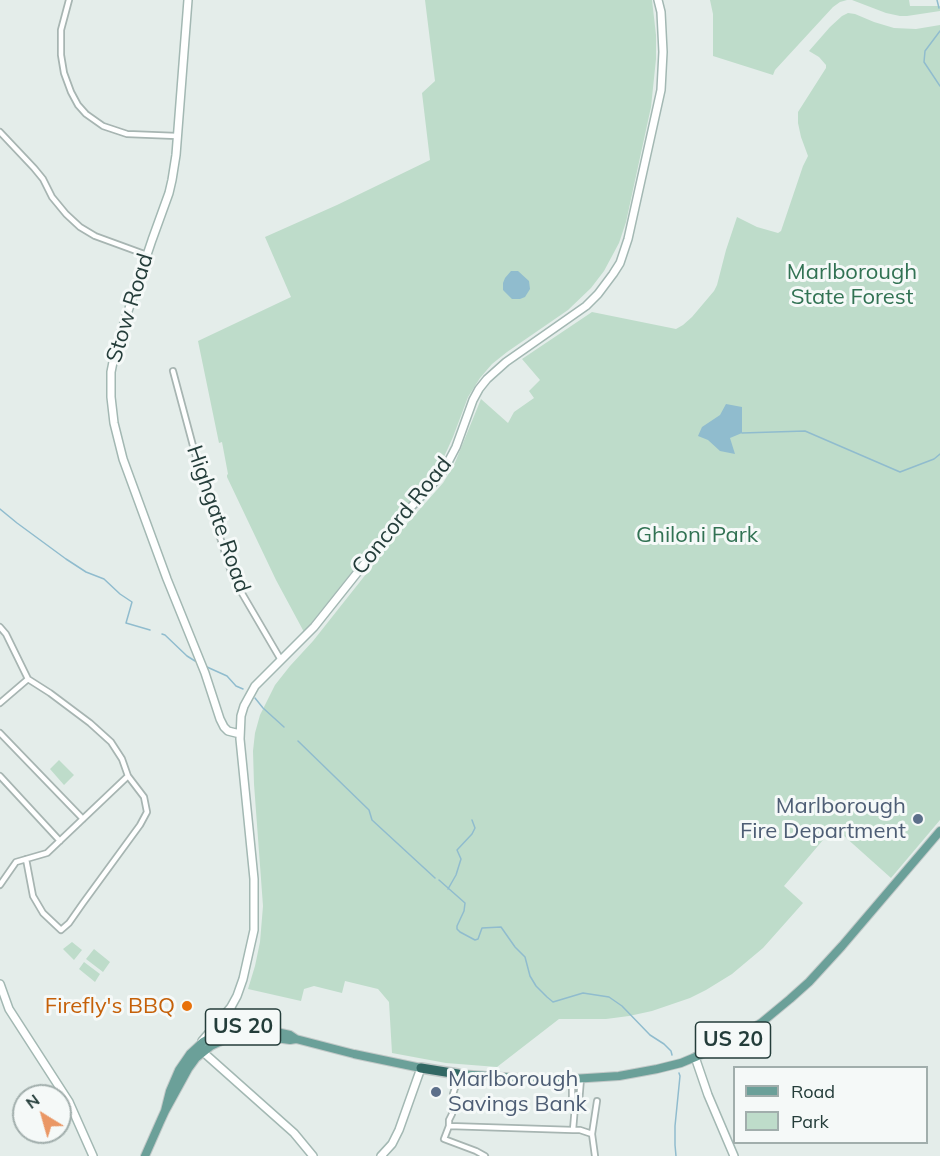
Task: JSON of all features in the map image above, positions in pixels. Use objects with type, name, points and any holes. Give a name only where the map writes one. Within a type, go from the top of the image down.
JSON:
[{"type":"highway","name":"US 20","points":[[421,1068],[458,1074]]},
{"type":"main road","name":"US 20","points":[[458,1074],[519,1078],[619,1076],[669,1066],[695,1057],[749,1031],[800,991],[842,946],[940,831]]},
{"type":"main road","name":"US 20","points":[[145,1156],[165,1110],[188,1069],[203,1052],[230,1033]]},
{"type":"main road","name":"US 20","points":[[165,1110],[179,1070],[194,1050],[210,1038],[230,1033],[296,1040],[421,1068]]},
{"type":"street","points":[[69,0],[61,30],[61,55],[64,73],[78,105],[103,126],[128,134],[177,136]]},
{"type":"street","name":"Stow Road","points":[[188,0],[174,168],[169,193],[113,359],[110,385],[114,423],[125,465],[176,603],[205,673],[220,719],[228,731],[240,734]]},
{"type":"street","name":"Concord Road","points":[[194,1050],[231,1007],[239,992],[252,942],[255,916],[253,873],[240,734],[241,716],[249,695],[261,679],[314,627],[400,519],[440,475],[460,438],[472,400],[479,388],[506,362],[586,306],[598,294],[616,268],[628,239],[659,102],[663,52],[661,12],[658,0]]},
{"type":"street","points":[[0,132],[34,168],[43,179],[52,197],[80,227],[95,236],[147,255]]},
{"type":"street","name":"Highgate Road","points":[[173,371],[204,487],[233,578],[281,660]]},
{"type":"street","points":[[0,627],[6,634],[27,679],[50,693],[111,742],[122,759],[128,776],[144,797],[147,812],[69,923],[61,930],[43,913],[33,896],[26,860]]},
{"type":"street","points":[[0,703],[27,679]]},
{"type":"street","points":[[0,733],[82,819]]},
{"type":"street","points":[[0,776],[60,841]]},
{"type":"street","points":[[0,885],[16,862],[47,853],[128,776]]},
{"type":"street","points":[[0,984],[9,1009],[69,1102],[93,1156]]},
{"type":"street","points":[[230,1033],[233,1025],[231,1007]]},
{"type":"street","points":[[224,1016],[223,1021],[230,1033]]},
{"type":"street","points":[[203,1052],[294,1133],[313,1156]]},
{"type":"street","points":[[695,1057],[708,1095],[734,1156]]},
{"type":"street","points":[[381,1156],[392,1144],[399,1130],[421,1068]]},
{"type":"street","points":[[458,1074],[453,1094],[452,1114],[444,1139],[485,1156]]},
{"type":"street","points":[[573,1130],[575,1106],[572,1102],[577,1078]]},
{"type":"street","points":[[575,1106],[579,1103],[577,1078]]},
{"type":"street","points":[[595,1156],[592,1134],[597,1101]]},
{"type":"street","points":[[449,1126],[580,1130],[592,1134]]},
{"type":"green space","points":[[425,0],[652,0],[656,59],[651,107],[626,222],[619,243],[604,271],[591,288],[568,310],[507,352],[480,378],[468,397],[443,459],[432,475],[304,632],[276,580],[227,477],[222,442],[219,443],[198,341],[291,297],[265,237],[430,160],[422,93],[435,81]]},
{"type":"green space","points":[[710,0],[847,0],[833,7],[775,70],[773,75],[713,56],[713,14]]},
{"type":"green space","points":[[852,0],[909,0],[910,6],[940,6],[940,11],[900,16]]},
{"type":"green space","points":[[848,13],[894,28],[916,29],[940,25],[940,820],[891,878],[834,827],[784,886],[803,903],[763,948],[732,974],[690,998],[652,1011],[606,1019],[559,1019],[497,1067],[446,1063],[392,1053],[389,1002],[378,989],[345,981],[342,993],[314,986],[304,989],[301,1001],[248,989],[260,942],[263,906],[253,751],[260,715],[275,685],[397,535],[443,483],[454,465],[481,399],[508,423],[514,412],[534,398],[529,391],[540,380],[522,359],[592,312],[676,329],[692,317],[714,291],[737,217],[757,227],[778,233],[781,231],[808,156],[801,137],[798,112],[826,68],[819,57],[809,51],[830,27]]},
{"type":"green space","points":[[59,760],[74,775],[64,785],[50,769]]},
{"type":"green space","points":[[72,942],[82,950],[74,960],[63,949]]},
{"type":"green space","points":[[94,949],[110,962],[103,972],[86,959]]},
{"type":"green space","points":[[84,962],[100,974],[95,982],[79,969]]},
{"type":"water","points":[[511,271],[518,271],[529,281],[530,289],[525,297],[512,299],[503,290],[505,278]]},
{"type":"water","points":[[726,404],[742,407],[742,433],[730,438],[735,454],[720,451],[708,440],[698,436],[702,427],[720,415]]},
{"type":"waterway","points":[[937,0],[939,8]]},
{"type":"waterway","points":[[940,31],[925,51],[924,62],[940,86]]},
{"type":"waterway","points":[[742,433],[805,431],[900,472],[934,459],[940,454]]},
{"type":"waterway","points":[[0,509],[66,559],[86,572],[104,579],[132,602],[126,623],[150,630]]},
{"type":"waterway","points":[[162,634],[195,661]]},
{"type":"waterway","points":[[207,667],[227,676],[236,686],[243,689]]},
{"type":"waterway","points":[[255,698],[284,727]]},
{"type":"waterway","points":[[298,741],[369,810],[372,820],[435,878]]},
{"type":"waterway","points":[[448,889],[461,859],[457,850],[475,828],[472,820]]},
{"type":"waterway","points":[[439,880],[465,903],[457,929],[475,940],[478,939],[482,928],[501,927],[525,957],[530,976],[536,986],[553,1002],[583,993],[609,997],[622,1006],[650,1035],[664,1044],[672,1055]]},
{"type":"waterway","points":[[676,1156],[675,1126],[679,1073]]},
{"type":"place","name":"Marlborough Fire Department","points":[[918,819]]},
{"type":"place","name":"Firefly's BBQ","points":[[187,1006]]},
{"type":"place","name":"Marlborough Savings Bank","points":[[436,1092]]},
{"type":"park label","name":"Marlborough State Forest","points":[[852,284]]},
{"type":"park label","name":"Ghiloni Park","points":[[697,535]]}]
